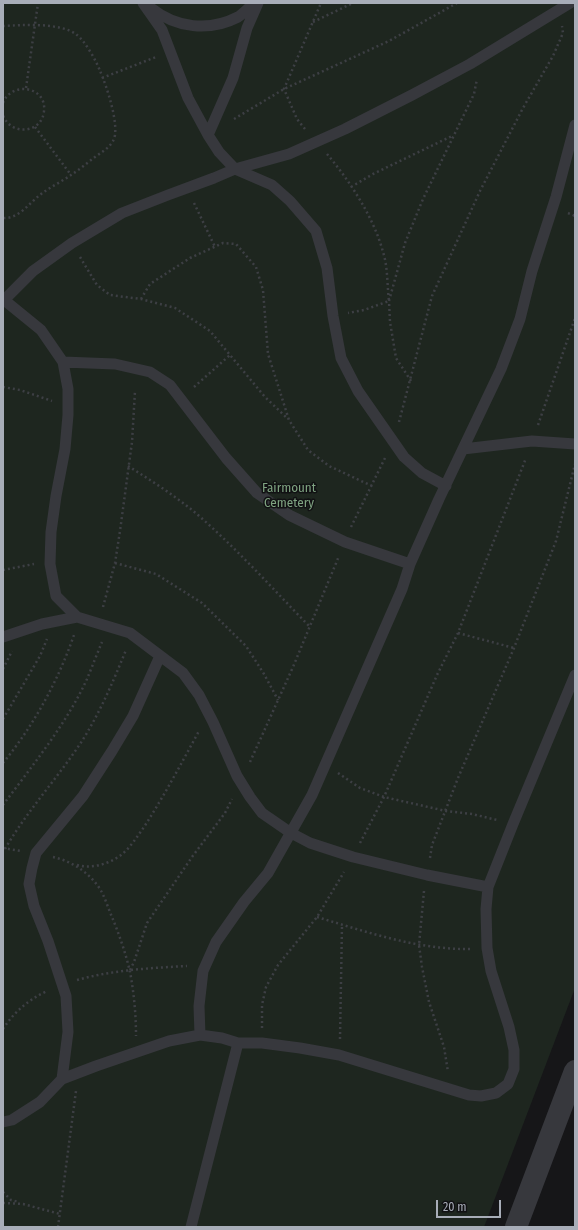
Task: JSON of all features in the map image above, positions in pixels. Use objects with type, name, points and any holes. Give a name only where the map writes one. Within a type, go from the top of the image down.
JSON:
[{"type":"street","points":[[516,1227],[575,1071]]},
{"type":"lane","points":[[144,3],[162,17],[187,26],[214,26],[238,16],[256,3]]},
{"type":"lane","points":[[144,3],[162,30],[188,98],[219,152],[235,169],[272,185],[290,201],[316,231],[327,268],[332,316],[341,358],[358,391],[392,442],[404,457],[422,473],[446,486]]},
{"type":"lane","points":[[208,135],[233,78],[247,28],[256,3]]},
{"type":"lane","points":[[77,617],[56,596],[50,564],[53,518],[65,449],[68,415],[68,389],[63,362],[41,330],[3,300],[33,271],[72,243],[122,213],[235,169],[290,154],[316,142],[412,95],[470,64],[570,3]]},
{"type":"lane","points":[[200,1035],[199,1006],[203,971],[216,942],[244,902],[268,873],[312,795],[402,589],[410,564],[502,369],[520,319],[532,271],[556,197],[575,126]]},
{"type":"lane","points":[[63,362],[115,364],[150,372],[170,385],[226,458],[257,494],[290,515],[345,542],[410,564]]},
{"type":"lane","points":[[463,449],[532,441],[575,444]]},
{"type":"lane","points":[[3,637],[42,624],[77,617],[130,633],[183,673],[199,695],[209,713],[241,782],[250,797],[262,813],[291,834],[310,843],[353,857],[427,875],[488,887]]},
{"type":"lane","points":[[62,1079],[68,1032],[66,996],[48,941],[34,906],[29,884],[36,853],[83,796],[112,750],[133,716],[160,656]]},
{"type":"lane","points":[[3,1122],[12,1120],[40,1102],[62,1079],[169,1041],[200,1035],[222,1038],[238,1043],[262,1043],[339,1055],[448,1089],[475,1095],[496,1093],[508,1084],[514,1069],[514,1050],[509,1028],[491,971],[487,948],[486,909],[488,887],[575,675]]},
{"type":"lane","points":[[191,1227],[238,1043]]},
{"type":"path","points":[[26,88],[38,3]]},
{"type":"path","points":[[321,3],[284,89],[297,119],[338,167],[368,214],[384,253],[390,322],[396,358],[411,381]]},
{"type":"path","points":[[312,22],[353,3]]},
{"type":"path","points":[[208,135],[284,89],[389,41],[457,3]]},
{"type":"path","points":[[130,970],[147,922],[192,856],[225,813],[241,782],[278,700],[345,542],[392,442],[411,381],[432,296],[480,191],[523,108],[553,56],[563,33],[562,22]]},
{"type":"path","points":[[3,26],[35,25],[68,30],[78,35],[87,47],[100,70],[115,121],[116,131],[114,139],[108,148],[72,175],[40,195],[22,212],[8,219],[3,218]]},
{"type":"path","points":[[102,78],[170,52]]},
{"type":"path","points":[[389,301],[406,243],[423,198],[444,158],[453,135],[474,94],[477,79],[470,64]]},
{"type":"path","points":[[3,103],[8,94],[13,90],[26,88],[37,94],[44,104],[43,117],[35,127],[21,130],[14,128],[8,124],[3,115]]},
{"type":"path","points":[[35,127],[72,175]]},
{"type":"path","points":[[351,187],[373,174],[453,135]]},
{"type":"path","points":[[187,188],[215,247]]},
{"type":"path","points":[[72,243],[97,285],[110,295],[141,299],[175,308],[210,331],[265,397],[289,420],[308,450],[329,466],[372,486]]},
{"type":"path","points":[[141,299],[150,284],[190,258],[223,243],[236,244],[256,267],[263,290],[268,354],[289,420]]},
{"type":"path","points":[[332,316],[364,310],[389,301]]},
{"type":"path","points":[[262,1043],[262,1005],[266,987],[278,965],[317,918],[353,857],[384,797],[437,675],[458,633],[532,441],[575,318]]},
{"type":"path","points":[[194,387],[230,355]]},
{"type":"path","points":[[3,387],[20,390],[57,403]]},
{"type":"path","points":[[102,608],[115,563],[132,442],[135,391]]},
{"type":"path","points":[[448,1089],[448,1068],[444,1047],[428,1002],[419,944],[422,909],[432,845],[458,778],[514,648],[556,541],[575,464]]},
{"type":"path","points":[[128,466],[196,514],[228,542],[310,626]]},
{"type":"path","points":[[115,563],[156,574],[202,603],[246,646],[264,674],[278,700]]},
{"type":"path","points":[[3,570],[35,564]]},
{"type":"path","points":[[3,763],[20,742],[38,713],[66,659],[75,633]]},
{"type":"path","points":[[458,633],[514,648]]},
{"type":"path","points":[[3,719],[40,656],[49,636]]},
{"type":"path","points":[[3,805],[38,758],[73,706],[87,679],[104,636]]},
{"type":"path","points":[[3,669],[14,647]]},
{"type":"path","points":[[5,849],[40,796],[63,769],[81,742],[111,686],[127,647]]},
{"type":"path","points":[[75,865],[85,867],[110,862],[121,855],[132,844],[174,779],[209,713]]},
{"type":"path","points":[[325,765],[360,788],[384,797],[446,811],[472,814],[513,824]]},
{"type":"path","points":[[36,853],[63,859],[75,865],[88,875],[100,888],[116,927],[130,970],[135,1007],[137,1052]]},
{"type":"path","points":[[317,918],[368,933],[419,944],[458,949],[487,948]]},
{"type":"path","points":[[339,1055],[342,925]]},
{"type":"path","points":[[73,981],[130,970],[190,965]]},
{"type":"path","points":[[3,1030],[10,1017],[23,1005],[36,996],[48,991]]},
{"type":"path","points":[[58,1227],[77,1086]]},
{"type":"path","points":[[3,1192],[11,1200],[60,1214]]},
{"type":"path","points":[[3,1203],[23,1204]]},
{"type":"green space","name":"Fairmount Cemetery","points":[[3,3],[575,3],[575,988],[484,1227],[3,1227]]}]
